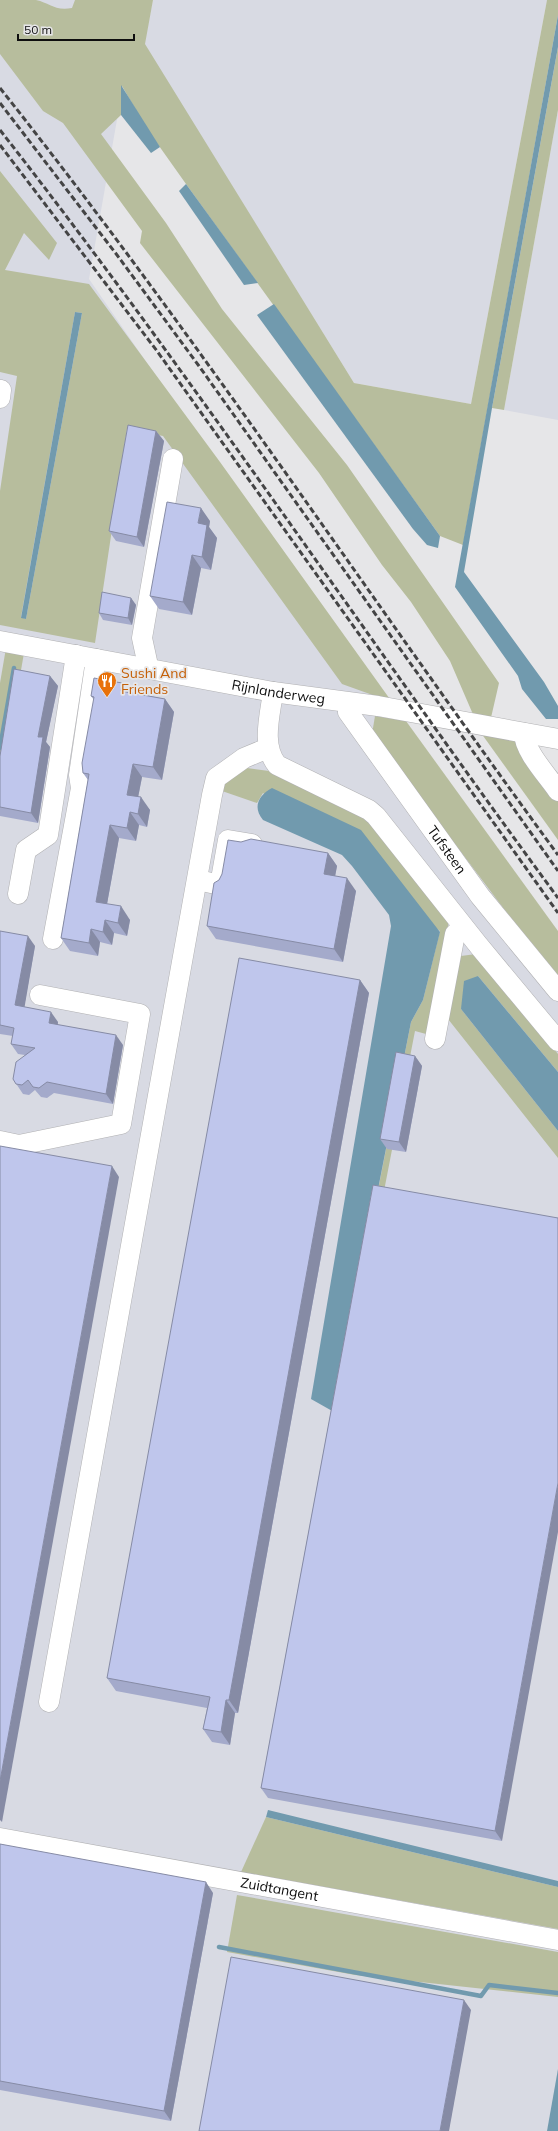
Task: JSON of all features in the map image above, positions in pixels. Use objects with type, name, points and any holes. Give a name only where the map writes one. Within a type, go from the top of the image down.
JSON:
[{"type":"street","points":[[147,668],[148,661],[142,638],[173,459]]},
{"type":"street","name":"Rijnlanderweg","points":[[0,641],[273,692],[392,709],[558,739]]},
{"type":"street","points":[[18,894],[26,850],[48,835],[76,655]]},
{"type":"street","points":[[53,939],[81,788],[79,775],[96,659]]},
{"type":"street","points":[[273,692],[268,726],[268,748],[271,758],[276,765],[369,810],[376,816],[464,927],[558,1041]]},
{"type":"street","name":"Tufsteen","points":[[352,704],[348,712],[352,718],[480,896],[558,991]]},
{"type":"street","points":[[524,733],[524,738],[531,752],[558,791]]},
{"type":"street","points":[[49,1702],[216,778],[244,758],[268,748]]},
{"type":"street","points":[[198,880],[220,885],[228,840],[252,844]]},
{"type":"street","points":[[435,1039],[454,934],[464,927]]},
{"type":"street","points":[[0,1141],[19,1145],[121,1124],[140,1014],[40,995]]},
{"type":"street","name":"Zuidtangent","points":[[0,1838],[253,1883],[558,1940]]},
{"type":"shaded area","points":[[0,0],[138,0],[89,279],[386,709],[558,937],[558,2131],[0,2131]]},
{"type":"shaded area","points":[[153,0],[547,0],[471,404],[354,383],[144,44]]},
{"type":"shaded area","points":[[558,110],[558,420],[504,410]]},
{"type":"green space","points":[[0,0],[36,0],[56,8],[66,9],[72,8],[75,0],[153,0],[145,44],[354,383],[471,404],[547,0],[558,0],[558,15],[463,545],[440,536],[147,129],[122,86],[121,115],[101,134],[166,223],[222,309],[347,465],[499,683],[490,722],[475,719],[450,661],[411,602],[382,565],[319,473],[140,243],[142,231],[63,123],[43,111],[0,54]]},
{"type":"green space","points":[[558,47],[558,110],[504,410],[492,408]]},
{"type":"green space","points":[[0,171],[57,243],[49,260],[24,233],[5,270],[89,284],[220,462],[392,702],[342,684],[163,436],[127,429],[95,643],[0,625],[0,491],[17,376],[0,372]],"holes":[[[75,312],[82,313],[26,619],[21,617]]]},
{"type":"green space","points":[[6,648],[24,653],[0,790],[0,683]]},
{"type":"green space","points":[[375,716],[406,721],[558,931],[558,975],[504,909],[372,734]]},
{"type":"green space","points":[[481,733],[515,738],[558,798],[558,840]]},
{"type":"green space","points":[[247,768],[269,771],[362,815],[448,919],[448,926],[426,1034],[415,1031],[384,1191],[378,1190],[411,1022],[423,1000],[440,931],[263,793],[257,803],[222,791],[228,780],[235,774]]},
{"type":"green space","points":[[476,954],[558,1054],[558,1072],[478,976],[461,1009],[558,1131],[558,1158],[448,1019],[461,956]]},
{"type":"green space","points":[[266,1817],[558,1887],[558,1929],[241,1872]]},
{"type":"green space","points":[[237,1895],[558,1952],[558,1997],[355,1975],[227,1952]]},
{"type":"water","points":[[558,15],[558,47],[492,408],[464,572],[544,682],[558,706],[558,719],[546,719],[522,689],[518,676],[455,587]]},
{"type":"water","points":[[121,85],[160,147],[151,153],[121,115]]},
{"type":"water","points":[[186,184],[258,283],[244,285],[179,191]]},
{"type":"water","points":[[274,304],[440,536],[438,548],[427,545],[413,529],[257,315]]},
{"type":"water","points":[[75,312],[82,313],[26,619],[21,618]]},
{"type":"water","points":[[272,788],[361,830],[440,932],[423,1000],[411,1022],[334,1412],[311,1399],[391,926],[389,915],[342,855],[263,820],[258,810],[258,802],[267,791]]},
{"type":"water","points":[[478,976],[558,1072],[558,1131],[461,1009],[464,981]]},
{"type":"water","points":[[268,1810],[558,1881],[558,1887],[266,1817]]},
{"type":"water","points":[[558,2069],[558,2131],[547,2131]]},
{"type":"building","points":[[128,425],[156,431],[137,537],[109,531]]},
{"type":"building","points":[[167,502],[201,508],[198,523],[207,525],[202,557],[192,555],[183,602],[150,596]]},
{"type":"building","points":[[102,592],[131,598],[128,618],[99,613]]},
{"type":"building","points":[[14,669],[50,676],[38,737],[43,737],[31,813],[0,807],[0,756]]},
{"type":"building","points":[[94,678],[122,683],[121,691],[165,699],[153,767],[133,764],[127,795],[141,797],[138,814],[130,812],[127,828],[110,825],[96,902],[121,906],[118,923],[105,920],[103,932],[91,929],[89,943],[61,938],[89,774],[83,773],[82,763],[94,697],[91,696]]},
{"type":"building","points":[[251,839],[328,853],[324,874],[347,878],[334,949],[207,926],[214,883],[219,880],[222,874],[228,840],[241,842]]},
{"type":"building","points":[[0,931],[28,936],[15,1005],[51,1012],[49,1023],[116,1035],[106,1094],[47,1082],[39,1088],[33,1087],[28,1080],[22,1085],[16,1084],[13,1079],[16,1062],[35,1048],[11,1044],[14,1028],[0,1025]]},
{"type":"building","points":[[239,958],[360,980],[229,1700],[226,1700],[221,1732],[203,1729],[210,1697],[107,1678]]},
{"type":"building","points":[[396,1052],[415,1056],[399,1142],[380,1139]]},
{"type":"building","points":[[0,1146],[112,1166],[0,1781]]},
{"type":"building","points":[[373,1185],[558,1218],[558,1483],[495,1831],[261,1788]]},
{"type":"building","points":[[0,1844],[206,1882],[164,2111],[0,2081]]},
{"type":"building","points":[[231,1957],[464,2000],[440,2131],[199,2131]]},
{"type":"waterway","points":[[0,748],[14,668]]},
{"type":"waterway","points":[[219,1947],[481,1996],[489,1985],[558,1993]]},
{"type":"railway","points":[[0,88],[73,182],[214,372],[488,759],[558,855]]},
{"type":"railway","points":[[0,103],[117,255],[199,366],[558,871]]},
{"type":"railway","points":[[0,130],[72,224],[213,415],[558,898]]},
{"type":"railway","points":[[0,145],[157,351],[558,913]]},
{"type":"place","name":"Sushi And Friends","points":[[107,698]]}]
